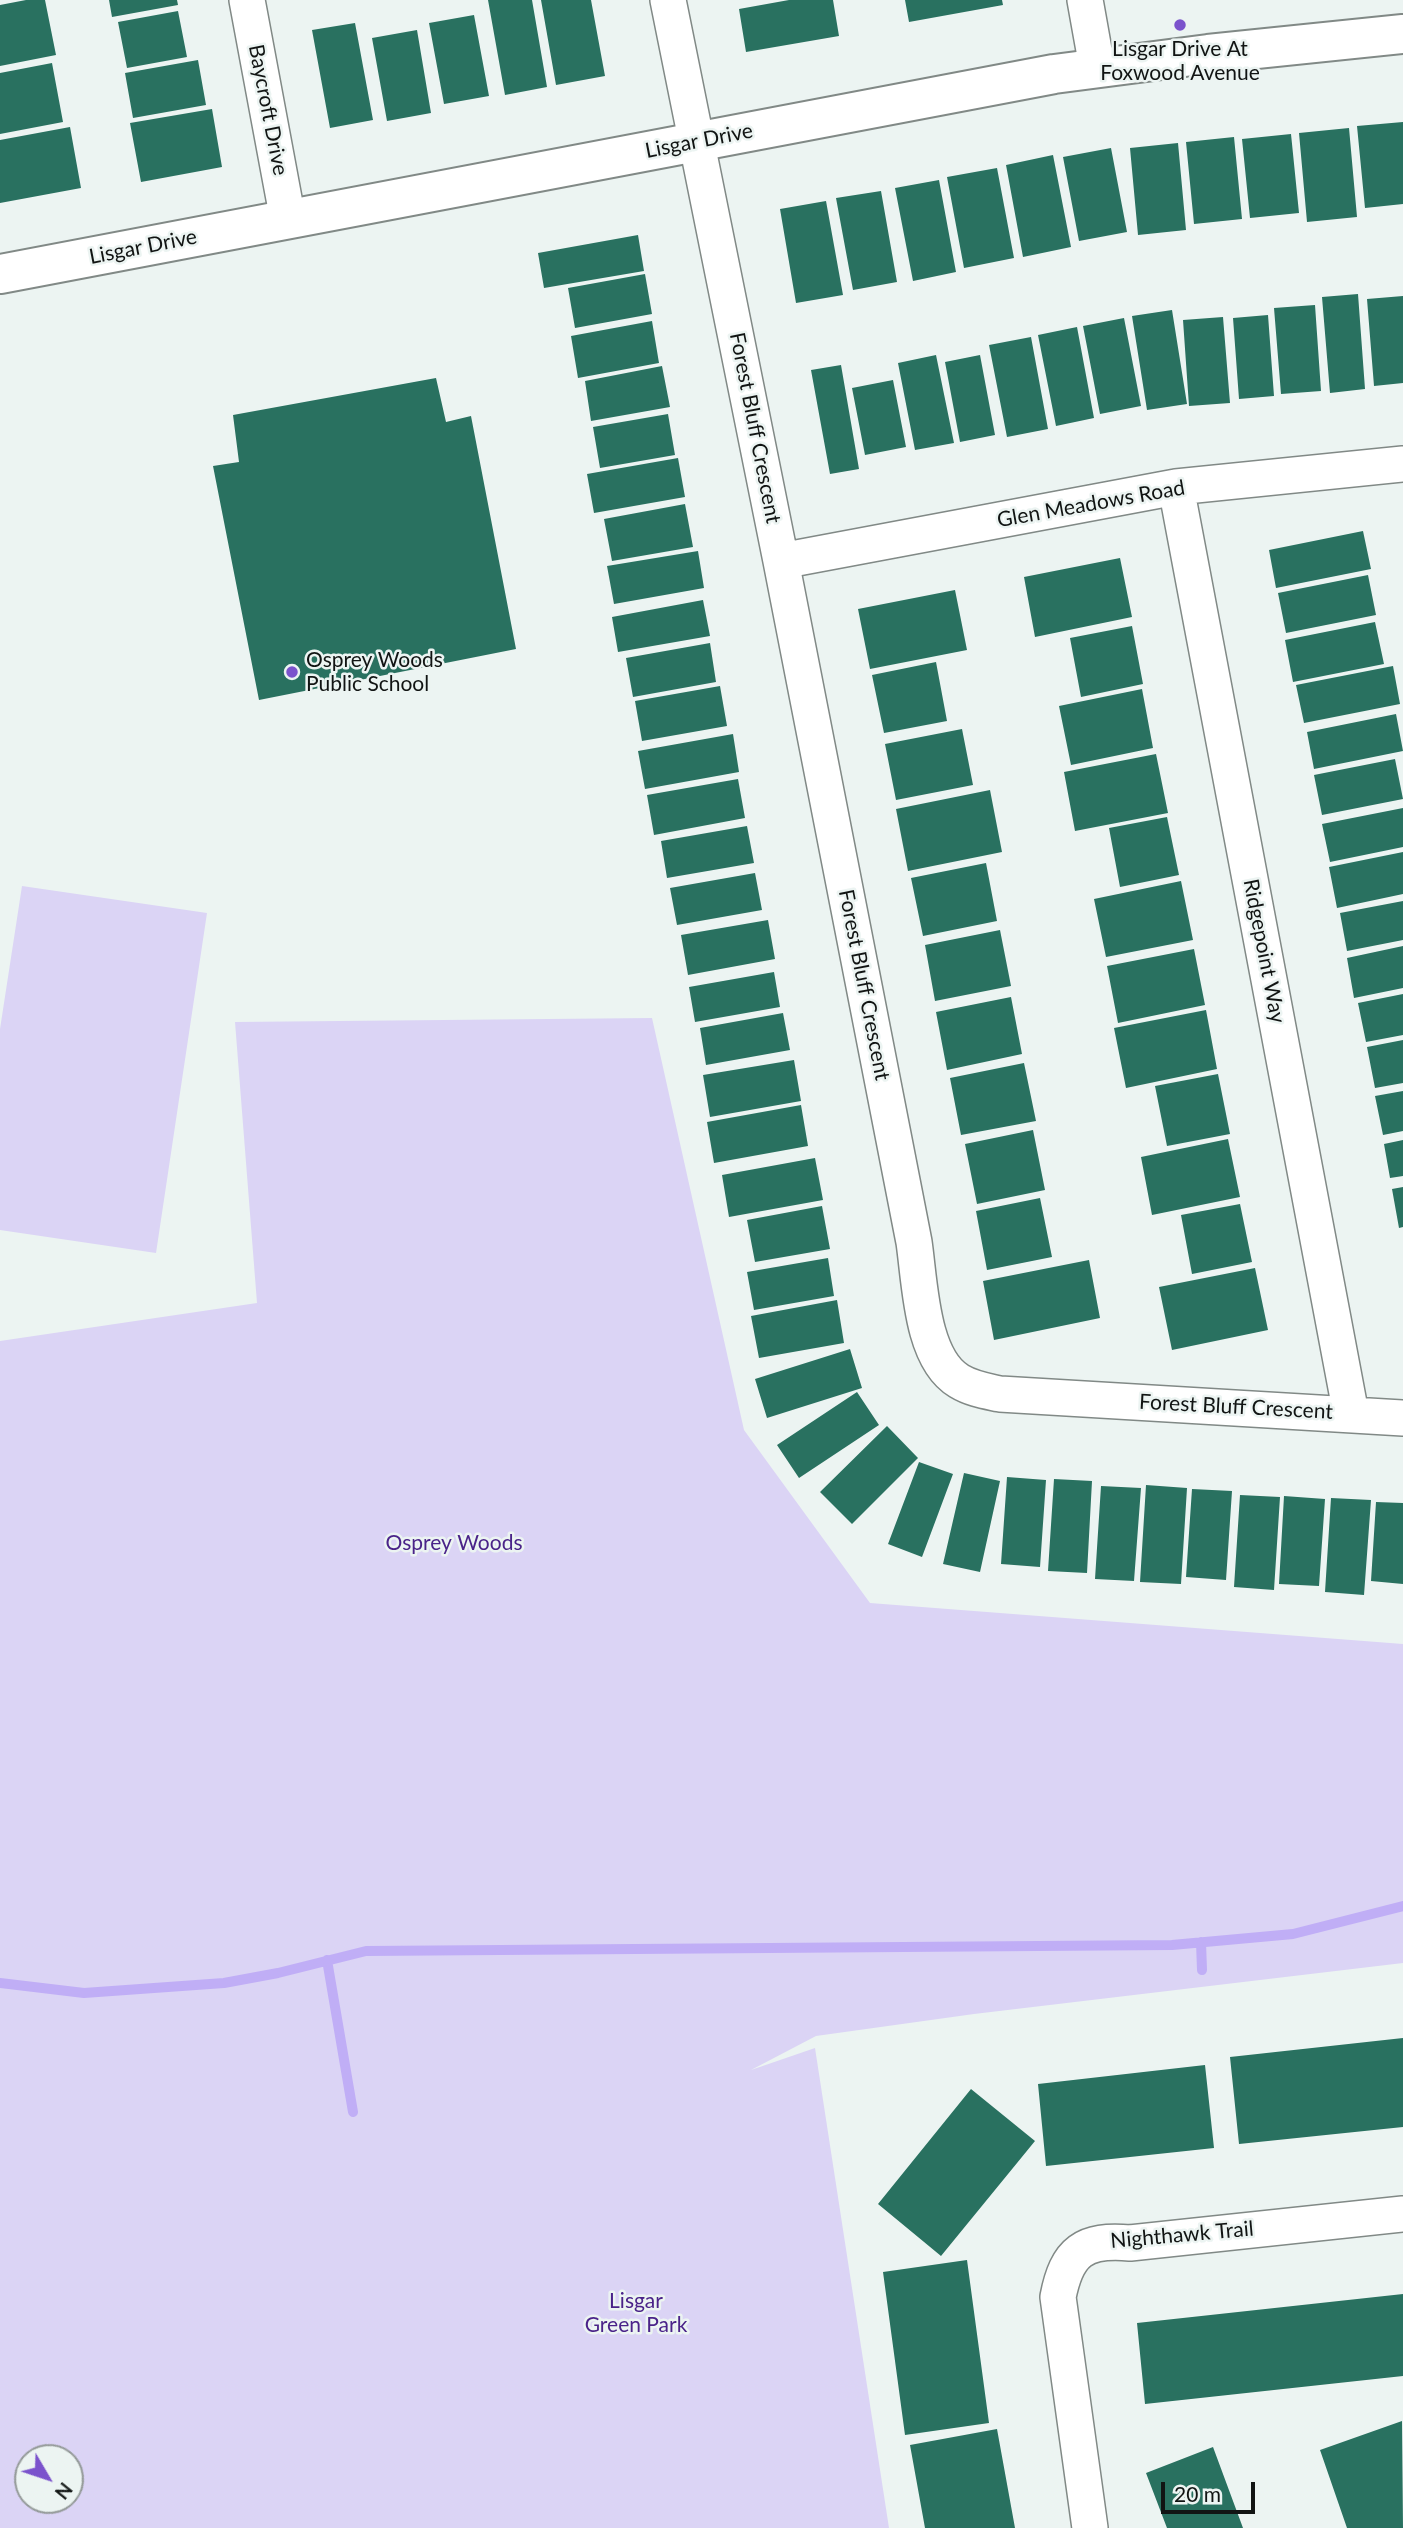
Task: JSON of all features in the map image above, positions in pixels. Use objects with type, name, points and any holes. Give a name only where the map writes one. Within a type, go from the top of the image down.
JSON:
[{"type":"street","name":"Baycroft Drive","points":[[247,0],[288,220]]},
{"type":"street","name":"Forest Bluff Crescent","points":[[668,0],[914,1242],[929,1340],[936,1355],[958,1381],[979,1390],[1000,1394],[1403,1418]]},
{"type":"street","points":[[1085,0],[1097,67]]},
{"type":"street","name":"Lisgar Drive","points":[[0,274],[1097,67],[1403,34]]},
{"type":"street","name":"Glen Meadows Road","points":[[781,561],[1176,487],[1403,464]]},
{"type":"street","name":"Ridgepoint Way","points":[[1176,487],[1351,1414]]},
{"type":"street","name":"Nighthawk Trail","points":[[1090,2528],[1058,2297],[1062,2276],[1071,2259],[1086,2248],[1104,2241],[1130,2243],[1403,2214]]},
{"type":"green space","points":[[22,886],[207,913],[156,1253],[0,1230],[0,1029]]},
{"type":"green space","points":[[652,1018],[744,1430],[870,1603],[1403,1644],[1403,1963],[974,2014],[816,2036],[751,2070],[815,2048],[889,2528],[0,2528],[0,1341],[257,1303],[235,1022]]},
{"type":"building","points":[[45,0],[56,55],[0,66],[0,5]]},
{"type":"building","points":[[109,0],[177,0],[178,5],[112,17]]},
{"type":"building","points":[[488,0],[532,0],[547,87],[505,95]]},
{"type":"building","points":[[541,0],[591,0],[605,76],[556,85]]},
{"type":"building","points":[[789,0],[833,0],[839,36],[746,52],[739,9]]},
{"type":"building","points":[[905,0],[1002,0],[1003,5],[909,22]]},
{"type":"building","points":[[178,11],[187,57],[127,68],[118,22]]},
{"type":"building","points":[[474,15],[489,96],[444,104],[429,23]]},
{"type":"building","points":[[355,23],[373,120],[330,128],[312,30]]},
{"type":"building","points":[[417,30],[431,113],[387,121],[372,38]]},
{"type":"building","points":[[198,60],[206,105],[133,118],[125,73]]},
{"type":"building","points":[[52,63],[63,122],[0,134],[0,73]]},
{"type":"building","points":[[212,109],[222,167],[141,182],[130,123]]},
{"type":"building","points":[[1403,122],[1403,204],[1365,208],[1357,126]]},
{"type":"building","points":[[70,127],[81,188],[0,203],[0,140]]},
{"type":"building","points":[[1349,128],[1357,217],[1307,222],[1299,133]]},
{"type":"building","points":[[1291,134],[1299,213],[1250,218],[1242,139]]},
{"type":"building","points":[[1234,137],[1242,219],[1194,224],[1186,142]]},
{"type":"building","points":[[1178,143],[1186,230],[1138,235],[1130,148]]},
{"type":"building","points":[[1111,148],[1127,232],[1079,241],[1063,157]]},
{"type":"building","points":[[1053,155],[1071,247],[1023,257],[1006,165]]},
{"type":"building","points":[[997,168],[1014,258],[964,268],[947,177]]},
{"type":"building","points":[[939,180],[956,272],[913,281],[895,188]]},
{"type":"building","points":[[881,191],[897,282],[853,290],[836,198]]},
{"type":"building","points":[[826,201],[843,295],[796,303],[780,209]]},
{"type":"building","points":[[638,235],[644,271],[544,288],[538,253]]},
{"type":"building","points":[[645,274],[652,314],[575,328],[568,288]]},
{"type":"building","points":[[1358,294],[1365,389],[1330,393],[1322,297]]},
{"type":"building","points":[[1403,296],[1403,383],[1374,386],[1367,299]]},
{"type":"building","points":[[1315,305],[1321,391],[1281,394],[1274,308]]},
{"type":"building","points":[[1172,310],[1187,404],[1147,410],[1132,316]]},
{"type":"building","points":[[1268,315],[1274,396],[1239,399],[1233,318]]},
{"type":"building","points":[[1223,317],[1230,403],[1189,406],[1183,320]]},
{"type":"building","points":[[1124,318],[1141,406],[1100,414],[1083,326]]},
{"type":"building","points":[[652,321],[659,363],[578,378],[571,336]]},
{"type":"building","points":[[1077,327],[1094,418],[1056,426],[1038,335]]},
{"type":"building","points":[[1031,337],[1048,429],[1007,437],[989,345]]},
{"type":"building","points":[[936,355],[954,443],[915,450],[898,363]]},
{"type":"building","points":[[980,355],[995,435],[960,442],[945,362]]},
{"type":"building","points":[[841,365],[859,469],[830,474],[811,370]]},
{"type":"building","points":[[662,366],[670,407],[591,421],[585,381]]},
{"type":"building","points":[[436,378],[446,422],[471,416],[516,649],[259,700],[213,466],[239,462],[233,415]]},
{"type":"building","points":[[893,380],[906,447],[865,455],[852,388]]},
{"type":"building","points":[[668,414],[675,455],[600,468],[593,427]]},
{"type":"building","points":[[678,458],[685,497],[594,513],[587,474]]},
{"type":"building","points":[[685,504],[693,547],[612,561],[604,519]]},
{"type":"building","points":[[1363,531],[1371,569],[1276,588],[1269,550]]},
{"type":"building","points":[[698,551],[704,588],[614,604],[607,566]]},
{"type":"building","points":[[1120,558],[1132,617],[1035,637],[1024,577]]},
{"type":"building","points":[[1368,575],[1376,615],[1286,633],[1278,593]]},
{"type":"building","points":[[955,590],[967,650],[870,669],[858,609]]},
{"type":"building","points":[[703,600],[710,636],[618,652],[612,617]]},
{"type":"building","points":[[1375,622],[1384,664],[1293,682],[1285,640]]},
{"type":"building","points":[[1132,626],[1143,684],[1081,697],[1070,638]]},
{"type":"building","points":[[710,643],[716,682],[633,697],[626,658]]},
{"type":"building","points":[[936,662],[947,721],[884,733],[872,675]]},
{"type":"building","points":[[1393,666],[1400,704],[1304,723],[1296,685]]},
{"type":"building","points":[[720,686],[727,726],[642,741],[635,701]]},
{"type":"building","points":[[1142,689],[1153,748],[1071,765],[1059,706]]},
{"type":"building","points":[[1396,714],[1403,751],[1314,769],[1307,732]]},
{"type":"building","points":[[962,729],[973,785],[896,800],[885,744]]},
{"type":"building","points":[[733,734],[739,772],[645,789],[638,751]]},
{"type":"building","points":[[1156,754],[1168,813],[1075,831],[1064,772]]},
{"type":"building","points":[[1395,759],[1403,799],[1322,815],[1314,775]]},
{"type":"building","points":[[738,779],[745,818],[654,835],[647,795]]},
{"type":"building","points":[[990,790],[1002,852],[908,871],[896,809]]},
{"type":"building","points":[[1403,808],[1403,847],[1330,862],[1322,824]]},
{"type":"building","points":[[1167,817],[1179,875],[1120,887],[1109,828]]},
{"type":"building","points":[[747,826],[754,863],[667,878],[661,841]]},
{"type":"building","points":[[1403,852],[1403,894],[1337,908],[1329,867]]},
{"type":"building","points":[[986,863],[997,921],[923,936],[911,878]]},
{"type":"building","points":[[755,873],[762,910],[677,925],[670,888]]},
{"type":"building","points":[[1181,881],[1193,940],[1106,957],[1094,899]]},
{"type":"building","points":[[1403,901],[1403,940],[1347,951],[1340,913]]},
{"type":"building","points":[[768,920],[775,959],[688,975],[681,935]]},
{"type":"building","points":[[1000,930],[1011,986],[935,1001],[925,945]]},
{"type":"building","points":[[1403,946],[1403,988],[1354,998],[1347,958]]},
{"type":"building","points":[[1194,949],[1205,1005],[1118,1023],[1107,966]]},
{"type":"building","points":[[774,972],[780,1007],[695,1022],[689,987]]},
{"type":"building","points":[[1403,994],[1403,1035],[1366,1042],[1358,1003]]},
{"type":"building","points":[[1011,997],[1022,1054],[947,1070],[936,1012]]},
{"type":"building","points":[[1206,1010],[1217,1069],[1126,1088],[1114,1028]]},
{"type":"building","points":[[783,1013],[790,1050],[706,1065],[700,1028]]},
{"type":"building","points":[[1403,1040],[1403,1083],[1375,1088],[1367,1047]]},
{"type":"building","points":[[794,1060],[801,1101],[710,1117],[703,1075]]},
{"type":"building","points":[[1024,1063],[1036,1121],[961,1135],[950,1078]]},
{"type":"building","points":[[1218,1074],[1230,1134],[1167,1146],[1155,1086]]},
{"type":"building","points":[[1403,1091],[1403,1131],[1383,1135],[1375,1096]]},
{"type":"building","points":[[801,1105],[808,1146],[714,1163],[707,1122]]},
{"type":"building","points":[[1033,1130],[1045,1190],[977,1204],[965,1144]]},
{"type":"building","points":[[1228,1139],[1240,1197],[1152,1215],[1141,1157]]},
{"type":"building","points":[[1403,1140],[1403,1176],[1390,1178],[1384,1144]]},
{"type":"building","points":[[815,1158],[823,1200],[729,1217],[722,1175]]},
{"type":"building","points":[[1403,1187],[1403,1227],[1399,1228],[1392,1189]]},
{"type":"building","points":[[1040,1198],[1052,1257],[987,1270],[976,1211]]},
{"type":"building","points":[[1240,1204],[1252,1262],[1192,1274],[1181,1215]]},
{"type":"building","points":[[822,1206],[830,1249],[755,1262],[747,1220]]},
{"type":"building","points":[[828,1258],[834,1296],[754,1310],[747,1272]]},
{"type":"building","points":[[1089,1260],[1100,1318],[994,1340],[983,1281]]},
{"type":"building","points":[[1255,1268],[1268,1330],[1172,1350],[1159,1287]]},
{"type":"building","points":[[837,1300],[844,1343],[759,1358],[751,1316]]},
{"type":"building","points":[[850,1349],[862,1388],[767,1418],[755,1379]]},
{"type":"building","points":[[857,1392],[879,1425],[799,1478],[777,1445]]},
{"type":"building","points":[[887,1426],[918,1458],[852,1524],[820,1492]]},
{"type":"building","points":[[919,1462],[953,1474],[922,1557],[888,1544]]},
{"type":"building","points":[[964,1473],[1000,1481],[980,1572],[943,1564]]},
{"type":"building","points":[[1007,1477],[1046,1480],[1040,1567],[1001,1564]]},
{"type":"building","points":[[1054,1479],[1092,1481],[1087,1573],[1048,1571]]},
{"type":"building","points":[[1146,1485],[1187,1488],[1181,1584],[1140,1582]]},
{"type":"building","points":[[1101,1486],[1141,1488],[1134,1581],[1095,1579]]},
{"type":"building","points":[[1192,1489],[1232,1491],[1226,1580],[1186,1577]]},
{"type":"building","points":[[1240,1495],[1280,1497],[1274,1590],[1234,1587]]},
{"type":"building","points":[[1284,1496],[1325,1499],[1319,1586],[1279,1584]]},
{"type":"building","points":[[1331,1498],[1371,1500],[1364,1595],[1325,1592]]},
{"type":"building","points":[[1376,1502],[1403,1503],[1403,1584],[1371,1581]]},
{"type":"building","points":[[1403,2038],[1403,2127],[1239,2144],[1230,2057]]},
{"type":"building","points":[[1205,2065],[1214,2148],[1046,2166],[1038,2084]]},
{"type":"building","points":[[971,2089],[1035,2141],[941,2256],[878,2204]]},
{"type":"building","points":[[967,2260],[989,2423],[905,2435],[883,2272]]},
{"type":"building","points":[[1403,2294],[1403,2376],[1145,2404],[1137,2323]]},
{"type":"building","points":[[1402,2421],[1403,2528],[1347,2528],[1320,2450]]},
{"type":"building","points":[[997,2429],[1015,2528],[925,2528],[910,2445]]},
{"type":"building","points":[[1213,2447],[1243,2528],[1167,2528],[1146,2473]]},
{"type":"waterway","points":[[0,1983],[84,1993],[224,1983],[278,1973],[366,1951],[1172,1945],[1293,1934],[1403,1906]]},
{"type":"waterway","points":[[1201,1942],[1202,1970]]},
{"type":"waterway","points":[[327,1960],[353,2112]]},
{"type":"place","name":"Lisgar Drive At Foxwood Avenue","points":[[1180,25]]},
{"type":"place","name":"Osprey Woods Public School","points":[[292,672]]},
{"type":"park label","name":"Osprey Woods","points":[[454,1543]]},
{"type":"park label","name":"Lisgar Green Park","points":[[636,2313]]}]
